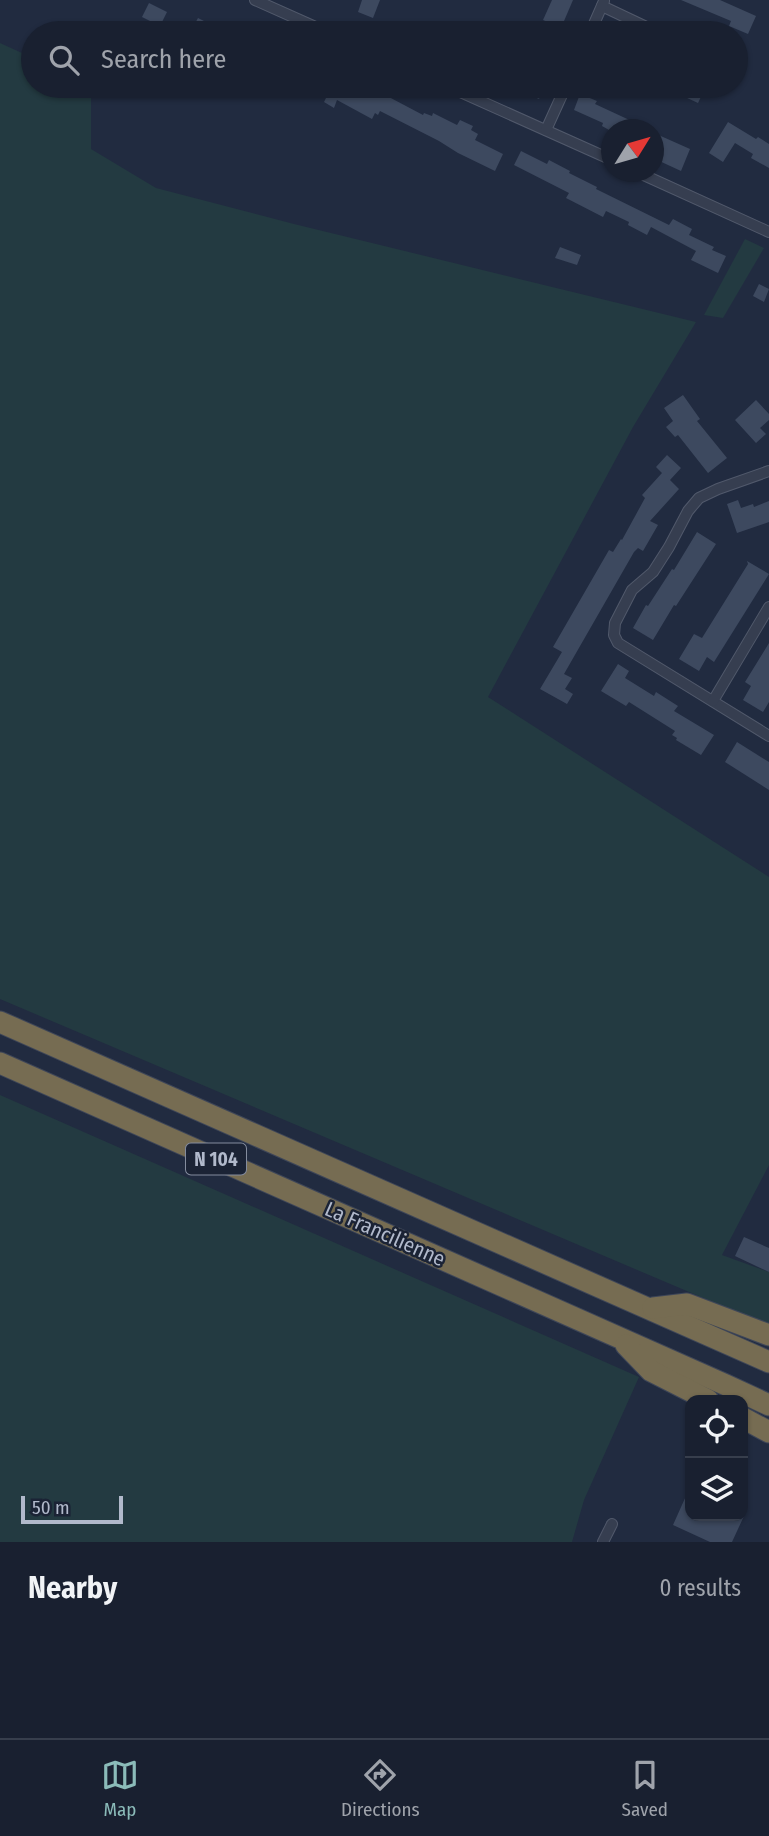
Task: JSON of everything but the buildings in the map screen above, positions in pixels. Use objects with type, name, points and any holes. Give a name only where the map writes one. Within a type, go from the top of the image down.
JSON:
[{"type":"highway","name":"La Francilienne","points":[[0,1022],[769,1362]]},
{"type":"highway","name":"La Francilienne","points":[[0,1063],[769,1405]]},
{"type":"highway","points":[[651,1308],[687,1304],[769,1335]]},
{"type":"highway","points":[[620,1338],[651,1371],[698,1395]]},
{"type":"highway","points":[[748,1421],[769,1432]]},
{"type":"street","points":[[255,0],[302,21]]},
{"type":"street","points":[[595,21],[603,3],[637,21]]},
{"type":"street","points":[[474,98],[601,155]]},
{"type":"street","points":[[547,130],[561,98]]},
{"type":"street","points":[[659,182],[769,232]]},
{"type":"street","points":[[769,471],[699,498],[653,572],[632,590],[615,623],[614,635],[618,643],[769,736]]},
{"type":"street","points":[[713,701],[769,607]]},
{"type":"street","points":[[603,1542],[612,1524]]},
{"type":"shaded area","points":[[0,43],[21,53],[21,98],[91,98],[91,149],[156,188],[696,322],[633,427],[488,697],[769,877],[769,1165],[722,1255],[769,1272],[769,1326],[0,999]]},
{"type":"shaded area","points":[[745,239],[764,248],[723,318],[704,315]]},
{"type":"shaded area","points":[[0,1095],[639,1377],[584,1500],[572,1542],[0,1542]]}]
